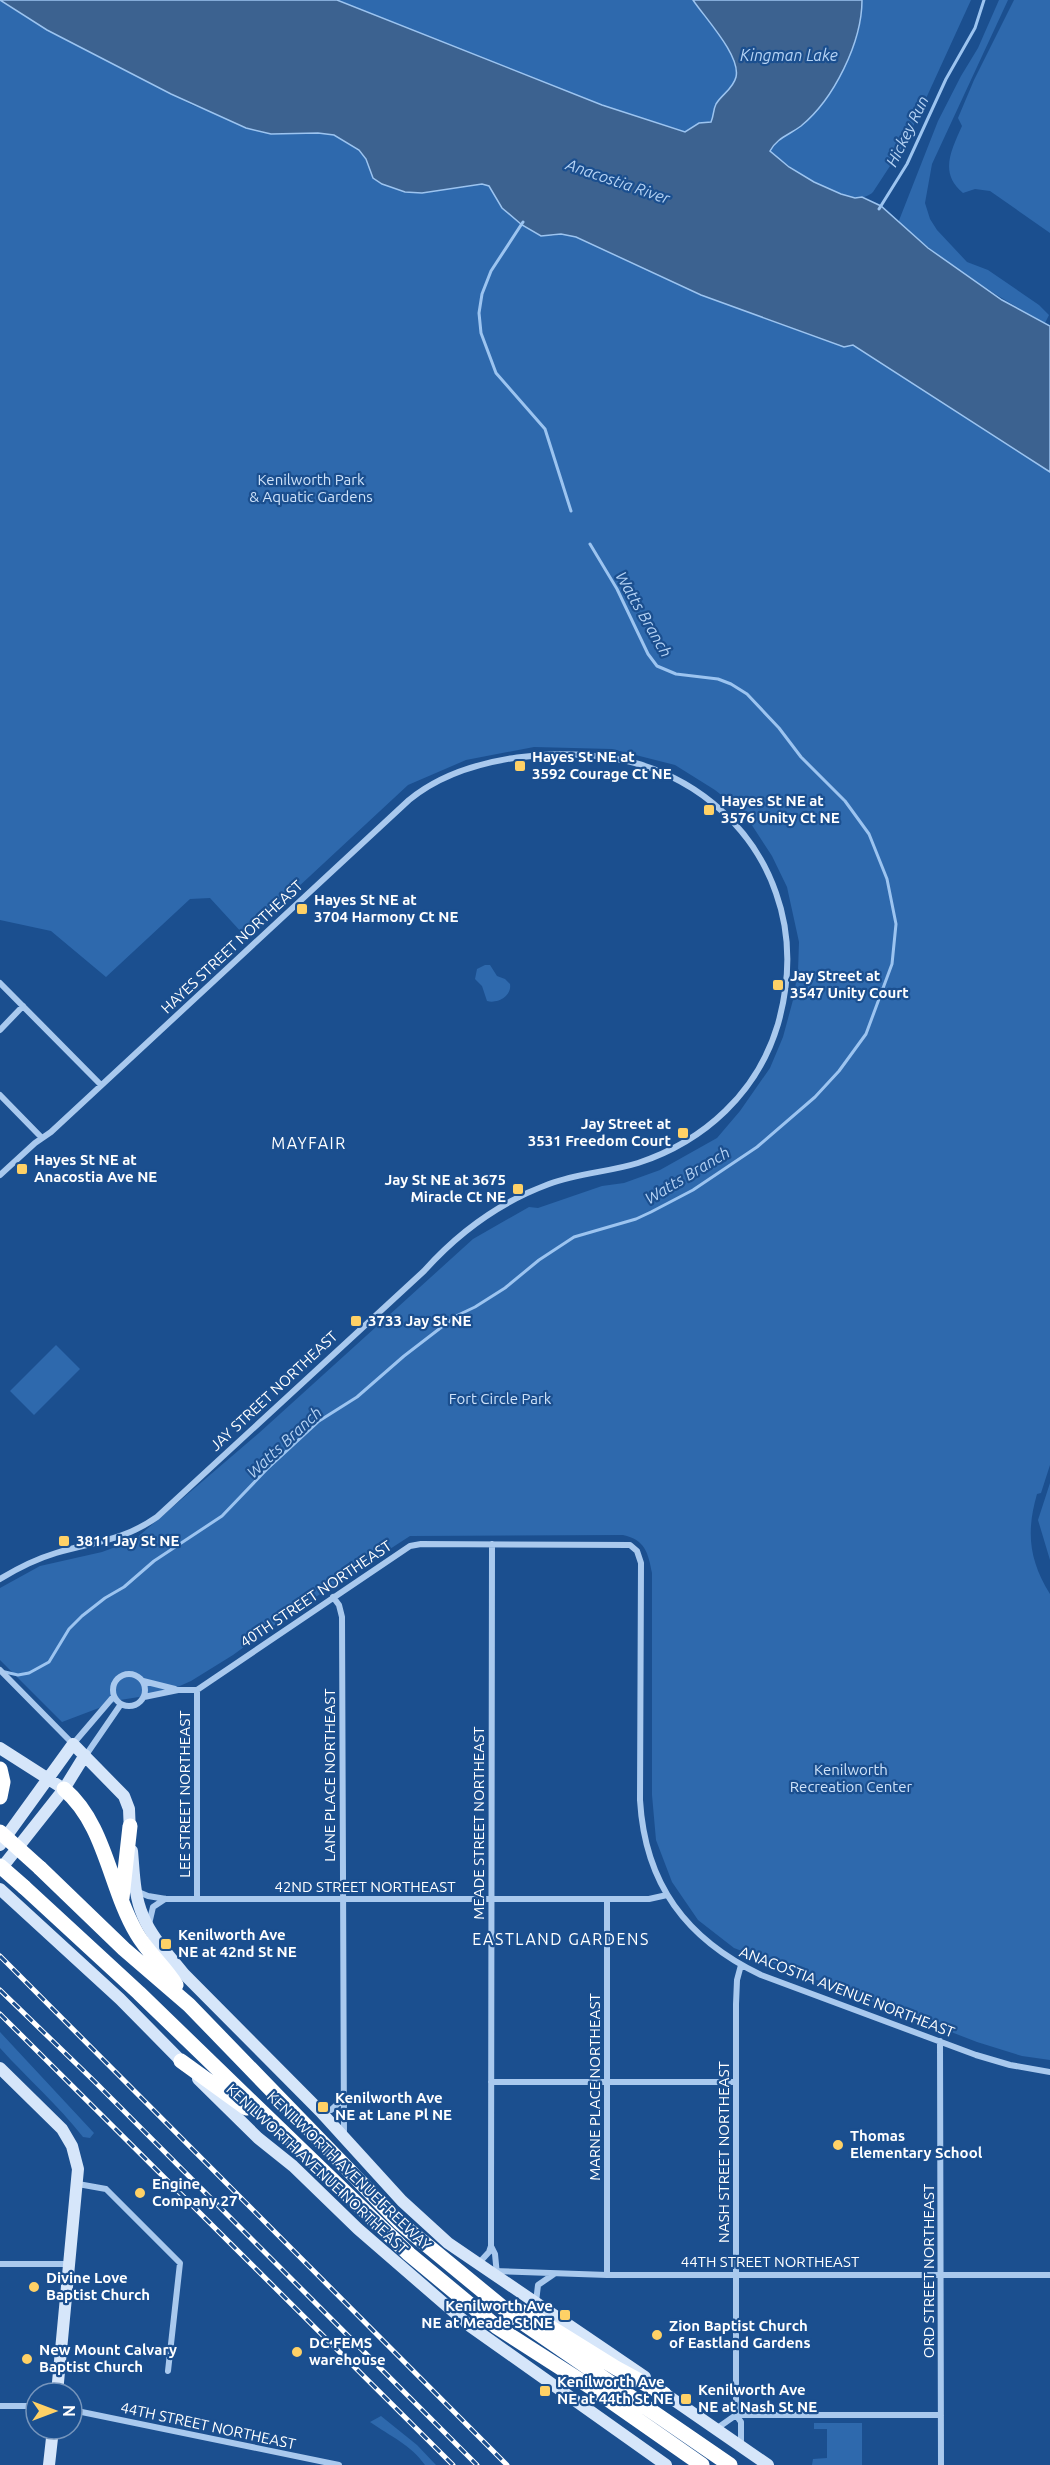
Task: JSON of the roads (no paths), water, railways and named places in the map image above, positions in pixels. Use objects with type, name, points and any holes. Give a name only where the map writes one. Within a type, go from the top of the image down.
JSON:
[{"type":"highway","points":[[0,1768],[3,1782],[0,1797]]},
{"type":"highway","points":[[64,1789],[85,1810],[122,1904],[138,1936],[174,1981],[189,2006]]},
{"type":"highway","points":[[122,1904],[123,1870],[130,1826]]},
{"type":"highway","name":"KENILWORTH AVENUE FREEWAY","points":[[0,1832],[189,2006],[400,2223],[513,2316],[730,2465]]},
{"type":"highway","name":"KENILWORTH AVENUE FREEWAY","points":[[0,1866],[139,1993],[409,2254],[497,2327],[702,2465]]},
{"type":"highway","points":[[182,2061],[257,2116],[276,2127]]},
{"type":"highway","points":[[492,2299],[534,2317],[606,2363],[664,2394]]},
{"type":"highway","points":[[635,2418],[687,2465]]},
{"type":"main road","points":[[0,1845],[73,1744],[124,1796],[129,1809],[136,1891],[149,1928],[184,1974],[320,2111],[402,2201],[448,2243],[644,2376],[664,2394],[768,2465]]},
{"type":"main road","points":[[0,1748],[64,1789]]},
{"type":"main road","points":[[0,1870],[64,1789],[85,1755]]},
{"type":"main road","name":"KENILWORTH AVENUE NORTHEAST","points":[[0,1889],[104,1985],[258,2138],[293,2166],[389,2257],[470,2326],[666,2465]]},
{"type":"main road","points":[[0,2068],[62,2129],[76,2158],[78,2184],[58,2381]]},
{"type":"main road","points":[[50,2465],[52,2441]]},
{"type":"street","name":"HAYES STREET NORTHEAST","points":[[0,1176],[409,800],[428,786],[444,778],[496,763],[546,754],[601,756],[650,767],[692,788],[728,817],[757,852],[778,898],[786,936],[786,988],[775,1033],[754,1076],[725,1112],[698,1135],[667,1151],[636,1163],[584,1173],[546,1185]]},
{"type":"street","points":[[0,983],[100,1084]]},
{"type":"street","points":[[0,1030],[23,1006]]},
{"type":"street","points":[[0,1095],[42,1138]]},
{"type":"street","name":"JAY STREET NORTHEAST","points":[[0,1579],[22,1566],[55,1554],[119,1538],[157,1517],[458,1237],[503,1206],[546,1185]]},
{"type":"street","name":"40TH STREET NORTHEAST","points":[[197,1690],[410,1546],[421,1544],[621,1544]]},
{"type":"street","name":"MEADE STREET NORTHEAST","points":[[492,1544],[491,2246],[495,2254],[495,2273]]},
{"type":"street","name":"ANACOSTIA AVENUE NORTHEAST","points":[[621,1544],[633,1548],[640,1559],[641,1810],[648,1853],[667,1895],[695,1931],[718,1951],[741,1965],[770,1978],[999,2062],[1050,2072]]},
{"type":"street","name":"LANE PLACE NORTHEAST","points":[[333,1597],[339,1605],[342,1617],[344,2137]]},
{"type":"street","points":[[0,1670],[73,1744],[114,1696],[114,1685],[120,1676],[135,1675],[143,1681],[178,1690]]},
{"type":"street","points":[[143,1681],[144,1697]]},
{"type":"street","points":[[114,1696],[126,1706],[137,1704],[144,1697],[178,1690],[197,1690]]},
{"type":"street","name":"LEE STREET NORTHEAST","points":[[197,1690],[197,1898]]},
{"type":"street","points":[[85,1755],[121,1704]]},
{"type":"street","name":"42ND STREET NORTHEAST","points":[[136,1891],[166,1899],[649,1899],[667,1895]]},
{"type":"street","points":[[149,1928],[153,1907],[166,1899]]},
{"type":"street","name":"MARNE PLACE NORTHEAST","points":[[607,1899],[607,2275]]},
{"type":"street","name":"NASH STREET NORTHEAST","points":[[741,1965],[737,1980],[736,2082],[736,2415],[741,2422],[741,2447]]},
{"type":"street","name":"ORD STREET NORTHEAST","points":[[940,2042],[941,2465]]},
{"type":"street","points":[[491,2082],[736,2082]]},
{"type":"street","points":[[320,2111],[331,2110],[343,2099]]},
{"type":"street","points":[[78,2184],[106,2189],[180,2263],[168,2371]]},
{"type":"street","points":[[478,2264],[489,2252],[491,2246]]},
{"type":"street","points":[[0,2264],[69,2265]]},
{"type":"street","name":"44TH STREET NORTHEAST","points":[[495,2273],[1050,2275]]},
{"type":"street","points":[[536,2302],[538,2285],[555,2274]]},
{"type":"street","points":[[0,2406],[24,2406]]},
{"type":"street","name":"44TH STREET NORTHEAST","points":[[84,2412],[339,2465]]},
{"type":"street","points":[[716,2429],[736,2415],[941,2415]]},
{"type":"water","points":[[0,0],[337,0],[602,105],[685,132],[699,123],[711,122],[716,104],[736,77],[736,68],[728,48],[693,0],[862,0],[857,34],[844,69],[835,85],[813,115],[780,140],[770,151],[789,167],[814,182],[841,194],[855,198],[862,197],[881,206],[928,248],[1002,300],[1050,326],[1050,472],[853,345],[844,347],[701,295],[576,237],[561,234],[541,236],[522,225],[502,208],[489,186],[482,184],[422,193],[405,192],[382,184],[373,178],[366,159],[359,150],[334,135],[271,134],[246,128],[171,94],[47,30]]},
{"type":"waterway","name":"Hickey Run","points":[[879,209],[907,164],[946,79],[975,28],[984,0]]},
{"type":"waterway","name":"Watts Branch","points":[[523,222],[491,271],[482,294],[479,313],[481,333],[496,373],[545,429],[571,511]]},
{"type":"waterway","name":"Watts Branch","points":[[5,1672],[18,1675],[29,1673],[49,1662],[69,1629],[82,1616],[124,1587],[154,1561],[222,1516],[267,1469],[319,1421],[357,1397],[404,1356],[456,1316],[505,1288],[539,1260],[574,1237],[636,1219],[651,1212],[693,1190],[757,1147],[815,1097],[839,1071],[866,1034],[892,964],[896,924],[887,879],[869,834],[845,801],[801,757],[779,728],[747,694],[718,679],[676,674],[657,666],[648,654],[617,589],[590,544]]},
{"type":"railway","points":[[0,1956],[507,2465]]},
{"type":"railway","points":[[0,1990],[94,2081],[477,2465]]},
{"type":"railway","points":[[0,2014],[453,2465]]},
{"type":"place","name":"Hayes St NE at 3592 Courage Ct NE","points":[[520,766]]},
{"type":"place","name":"Hayes St NE at 3576 Unity Ct NE","points":[[709,810]]},
{"type":"place","name":"Hayes St NE at 3704 Harmony Ct NE","points":[[302,909]]},
{"type":"place","name":"Jay Street at 3547 Unity Court","points":[[778,985]]},
{"type":"place","name":"Jay Street at 3531 Freedom Court","points":[[683,1133]]},
{"type":"place","name":"Hayes St NE at Anacostia Ave NE","points":[[22,1169]]},
{"type":"place","name":"Jay St NE at 3675 Miracle Ct NE","points":[[518,1189]]},
{"type":"place","name":"3733 Jay St NE","points":[[356,1321]]},
{"type":"place","name":"3811 Jay St NE","points":[[64,1541]]},
{"type":"place","name":"Kenilworth Ave NE at 42nd St NE","points":[[166,1944]]},
{"type":"place","name":"Kenilworth Ave NE at Lane Pl NE","points":[[323,2107]]},
{"type":"place","name":"Thomas Elementary School","points":[[838,2145]]},
{"type":"place","name":"Engine Company 27","points":[[140,2193]]},
{"type":"place","name":"Divine Love Baptist Church","points":[[34,2287]]},
{"type":"place","name":"Kenilworth Ave NE at Meade St NE","points":[[565,2315]]},
{"type":"place","name":"Zion Baptist Church of Eastland Gardens","points":[[657,2335]]},
{"type":"place","name":"DC FEMS warehouse","points":[[297,2352]]},
{"type":"place","name":"New Mount Calvary Baptist Church","points":[[27,2359]]},
{"type":"place","name":"Kenilworth Ave NE at 44th St NE","points":[[545,2391]]},
{"type":"place","name":"Kenilworth Ave NE at Nash St NE","points":[[686,2399]]},
{"type":"district","name":"MAYFAIR","points":[[309,1143]]},
{"type":"district","name":"EASTLAND GARDENS","points":[[561,1939]]},
{"type":"water label","name":"Kingman Lake","points":[[789,55]]},
{"type":"water label","name":"Anacostia River","points":[[618,181]]},
{"type":"park label","name":"Kenilworth Park & Aquatic Gardens","points":[[311,488]]},
{"type":"park label","name":"Fort Circle Park","points":[[500,1399]]},
{"type":"park label","name":"Kenilworth Recreation Center","points":[[851,1778]]}]
